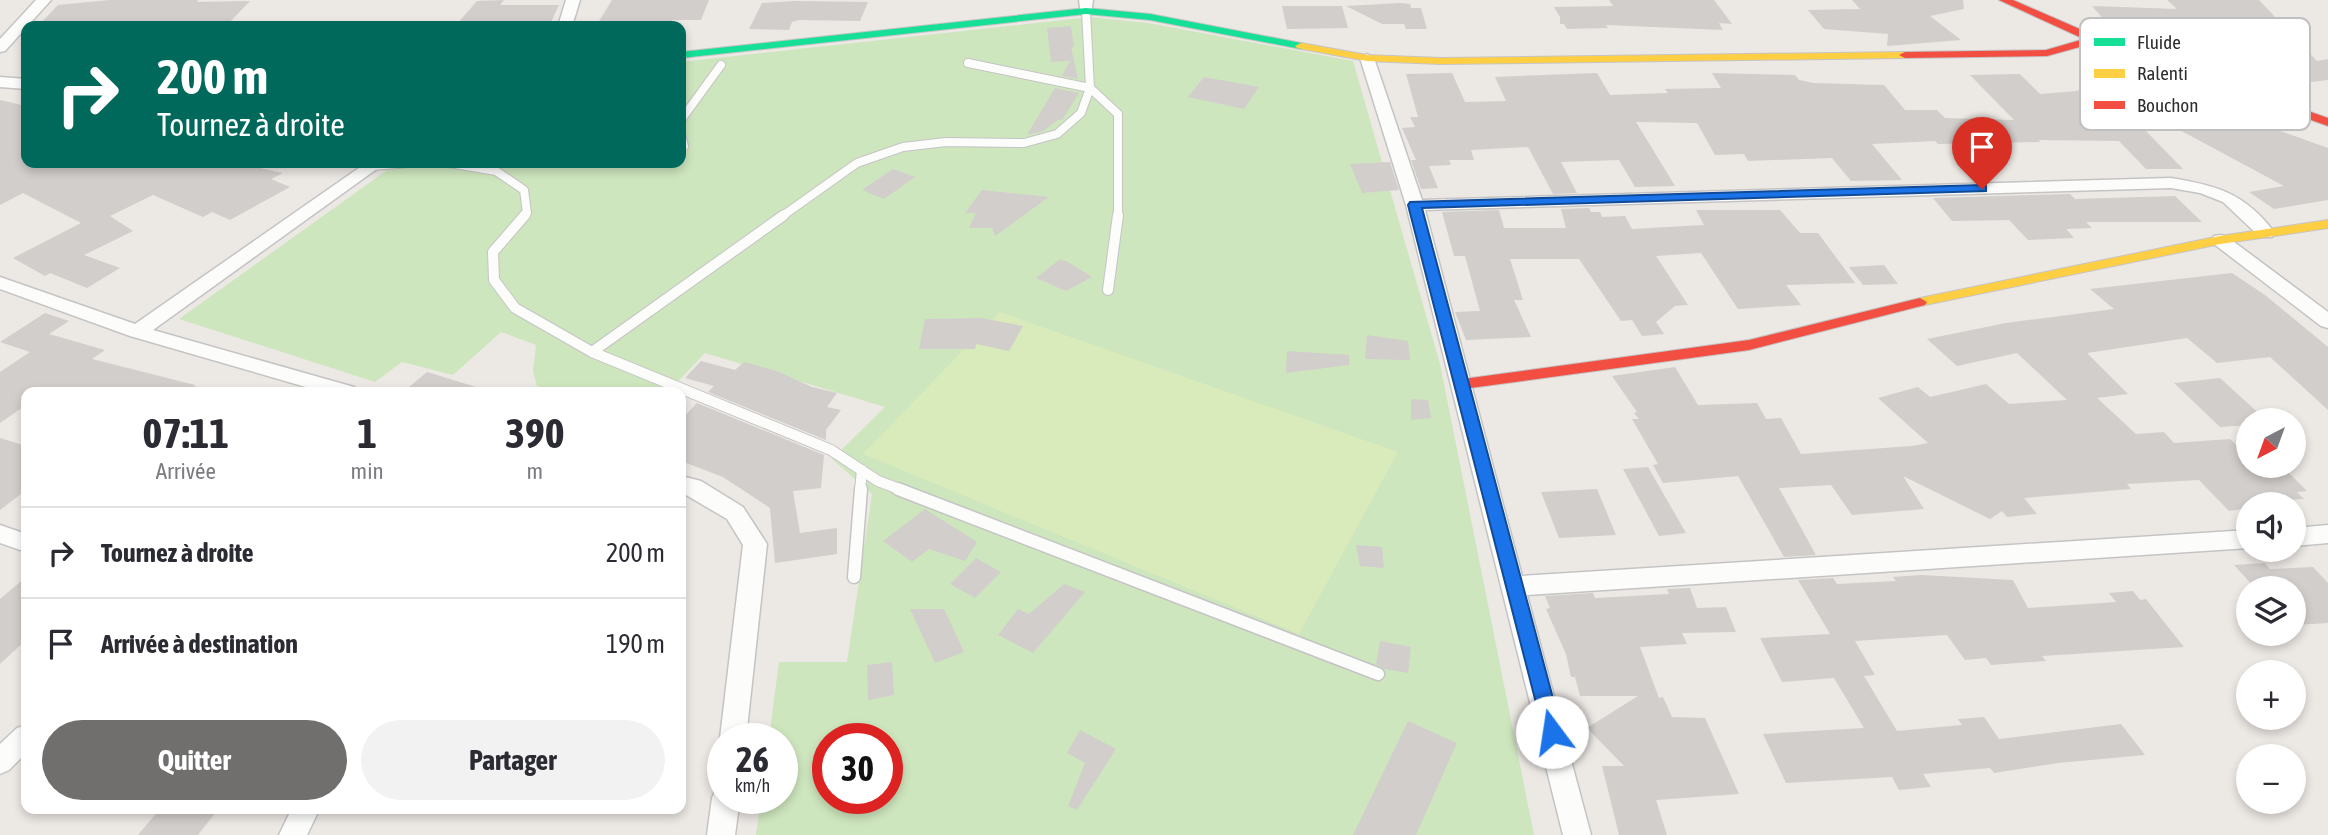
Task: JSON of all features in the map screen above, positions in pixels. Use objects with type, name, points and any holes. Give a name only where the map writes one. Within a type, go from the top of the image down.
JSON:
[{"type":"street","points":[[25,21],[44,0]]},
{"type":"street","points":[[567,21],[573,0]]},
{"type":"street","points":[[2004,0],[2080,33]]},
{"type":"street","points":[[686,54],[1086,6],[1367,58],[1441,61],[2047,53],[2080,43]]},
{"type":"street","points":[[0,48],[21,25]]},
{"type":"street","points":[[1367,58],[1415,205],[1577,835]]},
{"type":"street","points":[[0,82],[21,84]]},
{"type":"street","points":[[2310,116],[2328,122]]},
{"type":"street","points":[[137,332],[364,168]]},
{"type":"street","points":[[1415,205],[2171,183],[2204,189],[2229,198],[2266,233]]},
{"type":"street","points":[[1463,384],[1749,345],[1962,291],[2220,240],[2328,224]]},
{"type":"street","points":[[2220,240],[2326,317]]},
{"type":"street","points":[[0,283],[137,332],[330,387]]},
{"type":"street","points":[[686,485],[735,513],[755,544],[735,723]]},
{"type":"street","points":[[0,534],[21,541]]},
{"type":"street","points":[[2306,536],[2328,534]]},
{"type":"street","points":[[1515,586],[2236,540]]},
{"type":"street","points":[[0,762],[21,741]]},
{"type":"street","points":[[293,835],[303,814]]},
{"type":"street","points":[[722,835],[724,814]]},
{"type":"lane","points":[[592,352],[858,163],[903,147],[946,142],[1024,143],[1057,134],[1081,113],[1090,88],[1086,6]]},
{"type":"lane","points":[[968,63],[1090,88],[1118,114],[1118,221],[1108,290]]},
{"type":"lane","points":[[686,113],[721,65]]},
{"type":"lane","points":[[501,168],[524,190],[527,213],[493,252],[494,280],[515,308],[592,352],[677,387]]},
{"type":"lane","points":[[686,391],[831,450],[891,486],[1378,674]]},
{"type":"lane","points":[[854,577],[862,470]]},
{"type":"green space","points":[[1090,17],[1148,23],[1353,61],[1440,364],[1534,835],[756,835],[759,814],[798,814],[798,723],[771,723],[779,662],[847,662],[872,494],[832,459],[885,407],[705,353],[673,387],[540,387],[537,386],[533,371],[536,345],[501,332],[453,375],[402,362],[375,382],[179,319],[390,168],[686,168],[686,61]]},
{"type":"green space","points":[[1000,312],[1398,452],[1299,634],[863,454]]},
{"type":"building","points":[[110,0],[250,1],[231,21],[43,21],[58,5]]},
{"type":"building","points":[[504,0],[500,5],[559,5],[551,21],[460,21],[477,1]]},
{"type":"building","points":[[612,0],[709,0],[701,20],[599,21]]},
{"type":"building","points":[[1609,0],[1714,0],[1732,24],[1719,23],[1723,30],[1606,25],[1608,28],[1567,29],[1564,24],[1560,24],[1560,17],[1554,7],[1613,6]]},
{"type":"building","points":[[1852,0],[1963,0],[1964,9],[1930,16],[1961,40],[1887,46],[1888,34],[1824,29],[1808,10],[1860,9]]},
{"type":"building","points":[[2167,0],[2259,0],[2276,18],[2103,18],[2092,6],[2177,9]]},
{"type":"building","points":[[868,2],[860,21],[799,20],[792,22],[789,30],[749,29],[762,3]]},
{"type":"building","points":[[1410,4],[1411,8],[1421,8],[1427,29],[1406,29],[1404,24],[1382,24],[1346,6]]},
{"type":"building","points":[[1282,6],[1342,6],[1348,28],[1287,29]]},
{"type":"building","points":[[1071,26],[1074,47],[1071,47],[1078,79],[1062,76],[1070,61],[1051,62],[1047,28]]},
{"type":"building","points":[[2310,54],[2317,61],[2328,59],[2328,80],[2311,82]]},
{"type":"building","points":[[1452,73],[1465,102],[1506,101],[1495,77],[1597,73],[1610,95],[1668,93],[1665,89],[1721,88],[1712,73],[1795,75],[1799,80],[1813,83],[1884,85],[1905,110],[1937,110],[1945,118],[2014,120],[1970,75],[2020,74],[2040,94],[2080,89],[2080,130],[2145,130],[2183,169],[2146,169],[2119,141],[2039,140],[2040,142],[1938,144],[1935,141],[1872,144],[1902,180],[1851,181],[1832,158],[1748,161],[1744,154],[1715,155],[1697,123],[1636,122],[1675,186],[1635,187],[1619,160],[1561,162],[1577,193],[1553,194],[1528,147],[1471,150],[1474,160],[1449,160],[1451,165],[1429,166],[1438,188],[1421,189],[1411,160],[1416,160],[1402,128],[1415,127],[1410,117],[1418,117],[1406,74]]},
{"type":"building","points":[[1204,77],[1259,87],[1244,109],[1188,97]]},
{"type":"building","points":[[1055,88],[1079,93],[1062,120],[1043,131],[1027,135]]},
{"type":"building","points":[[0,100],[21,105],[21,168],[260,168],[283,173],[271,179],[290,187],[230,220],[212,212],[203,217],[153,195],[110,216],[133,231],[84,255],[120,268],[87,288],[50,273],[45,276],[13,258],[81,223],[23,193],[0,205]]},
{"type":"building","points":[[2180,130],[2278,130],[2328,148],[2328,200],[2274,209],[2249,192],[2284,186]]},
{"type":"building","points":[[1390,162],[1399,190],[1362,193],[1350,164]]},
{"type":"building","points":[[893,169],[915,177],[884,199],[862,190]]},
{"type":"building","points":[[982,190],[1049,197],[995,236],[992,228],[969,228],[976,213],[965,213]]},
{"type":"building","points":[[2070,194],[2075,199],[2175,196],[2202,222],[2086,222],[2092,228],[2066,229],[2074,238],[2028,240],[2009,220],[1952,221],[1933,198]]},
{"type":"building","points":[[1589,208],[1591,212],[1600,212],[1602,217],[1625,216],[1632,229],[1704,225],[1696,210],[1780,210],[1800,233],[1818,233],[1855,283],[1786,285],[1801,305],[1738,309],[1701,253],[1656,256],[1688,305],[1675,306],[1656,322],[1664,334],[1642,336],[1632,320],[1621,321],[1579,259],[1510,259],[1523,300],[1514,300],[1531,337],[1466,340],[1455,312],[1480,311],[1465,256],[1454,256],[1442,212],[1499,210],[1504,228],[1566,228],[1561,209]]},
{"type":"building","points":[[1059,260],[1066,261],[1092,277],[1066,291],[1036,278]]},
{"type":"building","points":[[1884,265],[1898,284],[1863,285],[1849,267]]},
{"type":"building","points":[[2232,273],[2265,295],[2328,347],[2328,410],[2270,357],[2217,363],[2187,338],[2087,353],[2128,394],[2097,398],[2136,434],[2164,432],[2174,443],[2230,439],[2236,445],[2236,478],[2294,478],[2307,491],[2236,492],[2236,510],[2229,511],[2199,480],[2127,484],[2131,489],[2024,498],[2037,514],[2007,517],[2002,511],[1990,519],[1903,476],[1924,509],[1852,515],[1831,485],[1779,488],[1816,555],[1784,557],[1738,476],[1663,483],[1653,465],[1658,464],[1632,419],[1639,419],[1634,413],[1637,412],[1612,376],[1675,367],[1698,405],[1757,403],[1766,419],[1781,418],[1801,454],[1912,446],[1928,443],[1878,398],[1918,387],[1930,397],[1986,384],[2009,404],[2067,400],[2017,353],[1957,366],[1927,339],[2006,323],[2114,309],[2090,289]]},
{"type":"building","points":[[45,313],[69,321],[49,334],[105,350],[92,359],[195,387],[21,387],[21,408],[0,423],[0,372],[30,352],[0,342]]},
{"type":"building","points":[[981,318],[1023,326],[1009,351],[976,344],[975,349],[919,349],[925,319]]},
{"type":"building","points":[[1367,335],[1408,341],[1410,360],[1365,359]]},
{"type":"building","points":[[1287,351],[1349,355],[1349,365],[1286,373]]},
{"type":"building","points":[[701,361],[735,370],[744,362],[777,371],[812,387],[837,393],[827,407],[841,410],[826,430],[826,440],[708,392],[714,386],[685,378]]},
{"type":"building","points":[[427,372],[476,387],[409,387]]},
{"type":"building","points":[[2220,378],[2253,408],[2236,408],[2236,426],[2220,427],[2174,383]]},
{"type":"building","points":[[1411,399],[1428,400],[1431,418],[1411,420]]},
{"type":"building","points":[[697,403],[824,455],[821,488],[793,491],[800,533],[837,528],[837,554],[775,563],[770,508],[723,477],[686,463],[686,415]]},
{"type":"building","points":[[0,438],[21,444],[21,494],[0,510]]},
{"type":"building","points":[[1648,467],[1686,533],[1659,536],[1623,469]]},
{"type":"building","points":[[1597,489],[1616,535],[1559,538],[1541,492]]},
{"type":"building","points":[[925,509],[977,542],[965,561],[929,549],[912,562],[883,541]]},
{"type":"building","points":[[1356,545],[1382,547],[1384,568],[1360,566]]},
{"type":"building","points":[[976,558],[1001,572],[975,598],[950,584]]},
{"type":"building","points":[[2265,563],[2270,569],[2313,567],[2328,583],[2328,623],[2306,624],[2306,576],[2244,576],[2234,565]]},
{"type":"building","points":[[1921,575],[2013,580],[2028,608],[2116,602],[2109,593],[2133,591],[2140,600],[2146,599],[2184,647],[2042,656],[2046,661],[1991,665],[1986,658],[1965,660],[1947,635],[1855,641],[1875,675],[1864,676],[1897,731],[1962,725],[1958,719],[1984,717],[1999,739],[2121,724],[2145,755],[2058,763],[1994,773],[1990,768],[1923,774],[1931,787],[1899,790],[1892,777],[1786,783],[1763,734],[1864,728],[1834,678],[1782,682],[1760,638],[1830,634],[1798,580],[1833,578],[1837,584],[1896,581],[1893,577]]},
{"type":"building","points":[[21,581],[21,645],[0,664],[0,599]]},
{"type":"building","points":[[1064,584],[1085,592],[1033,653],[998,635],[1018,609],[1029,614]]},
{"type":"building","points":[[1690,588],[1697,608],[1726,607],[1736,632],[1682,633],[1687,644],[1640,647],[1659,698],[1663,697],[1672,717],[1705,718],[1739,794],[1656,800],[1667,835],[1619,835],[1602,766],[1624,766],[1587,728],[1638,696],[1580,696],[1575,677],[1571,677],[1566,654],[1546,609],[1550,608],[1545,596],[1593,593],[1595,598],[1669,594],[1667,589]]},
{"type":"building","points":[[910,609],[944,609],[964,652],[935,663]]},
{"type":"building","points":[[1380,641],[1411,647],[1408,673],[1385,669],[1376,664]]},
{"type":"building","points":[[892,662],[894,695],[868,700],[867,665]]},
{"type":"building","points":[[1408,721],[1457,743],[1416,835],[1353,835]]},
{"type":"building","points":[[1080,730],[1116,749],[1077,810],[1068,806],[1085,763],[1067,753]]},
{"type":"building","points":[[156,814],[214,814],[198,835],[138,835]]},
{"type":"traffic: fast","points":[[686,54],[1086,11],[1150,17],[1301,46]]},
{"type":"traffic: slow","points":[[1301,46],[1367,58],[1441,61],[1905,55]]},
{"type":"traffic: slow","points":[[1920,302],[2220,240],[2328,224]]},
{"type":"traffic: jam","points":[[2004,0],[2080,33]]},
{"type":"traffic: jam","points":[[1905,55],[2047,53],[2080,43]]},
{"type":"traffic: jam","points":[[2310,116],[2328,122]]},
{"type":"traffic: jam","points":[[1463,384],[1749,345],[1920,302]]},
{"type":"route","points":[[1552,732],[1415,205],[1982,189]]}]
